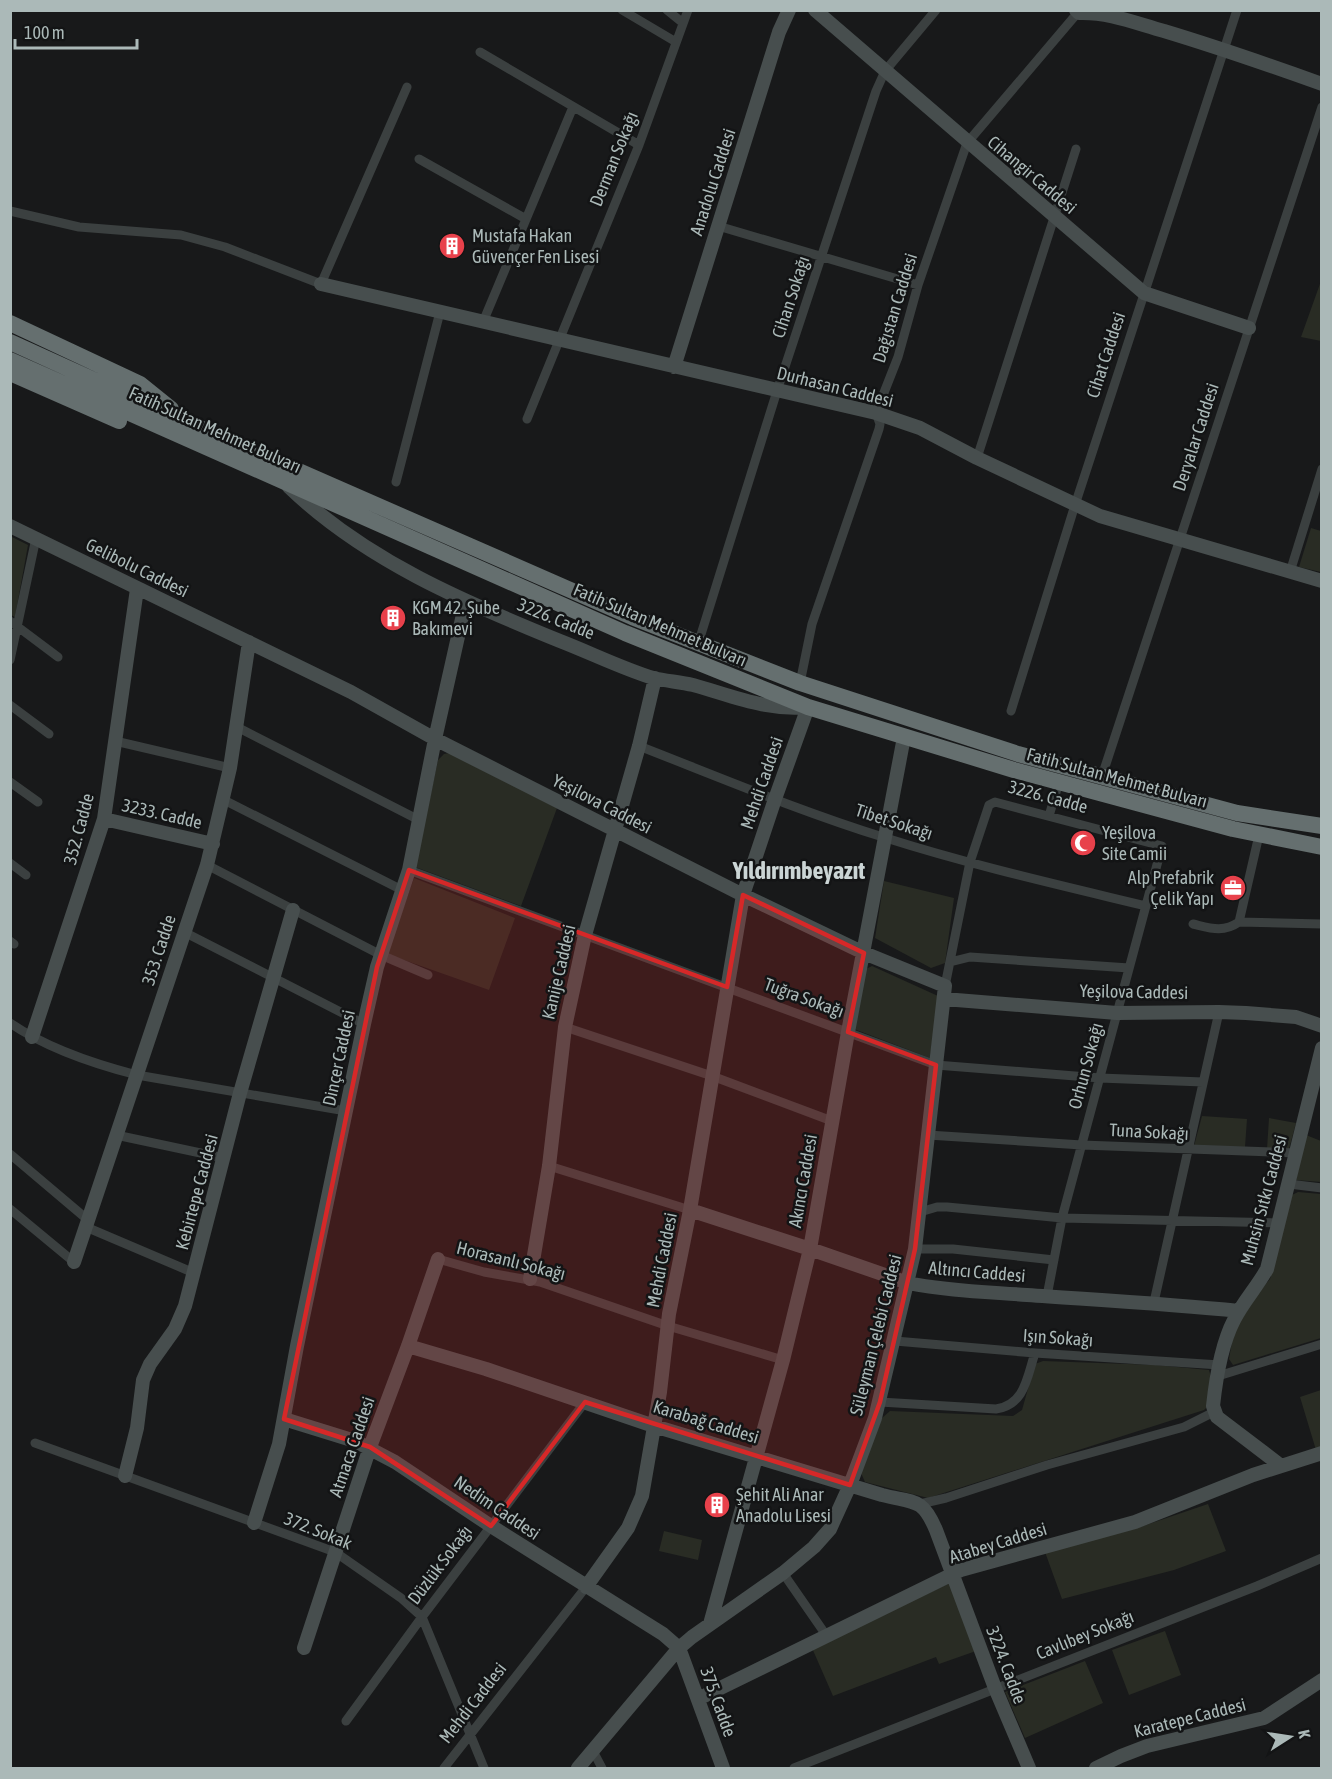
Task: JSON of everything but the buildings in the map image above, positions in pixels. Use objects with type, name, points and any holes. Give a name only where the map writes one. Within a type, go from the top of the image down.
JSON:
[{"type":"highway","points":[[10,323],[140,384],[152,392],[179,427]]},
{"type":"highway","name":"Fatih Sultan Mehmet Bulvarı","points":[[10,342],[286,483],[625,633],[808,707],[1059,782],[1233,829],[1322,847]]},
{"type":"highway","name":"Fatih Sultan Mehmet Bulvarı","points":[[10,360],[179,427],[698,644],[800,683],[1018,754],[1237,813],[1322,826]]},
{"type":"highway","points":[[10,373],[127,424],[143,429],[179,427]]},
{"type":"street","points":[[622,10],[676,42]]},
{"type":"street","points":[[667,10],[683,23]]},
{"type":"street","name":"Derman Sokağı","points":[[527,419],[639,145],[688,10]]},
{"type":"street","name":"Anadolu Caddesi","points":[[674,367],[779,32],[789,10]]},
{"type":"street","name":"Cihangir Caddesi","points":[[815,10],[1144,293],[1249,328]]},
{"type":"street","name":"Cihan Sokağı","points":[[698,644],[867,113],[885,71],[936,10]]},
{"type":"street","name":"Cihat Caddesi","points":[[1011,711],[1075,505],[1237,10]]},
{"type":"street","points":[[1078,11],[1117,16],[1224,49],[1322,84]]},
{"type":"street","name":"Dağıstan Caddesi","points":[[800,683],[812,624],[879,429],[880,424],[876,413],[898,357],[918,285],[967,143],[1078,11]]},
{"type":"street","points":[[480,52],[639,145]]},
{"type":"street","points":[[10,211],[79,227],[181,235],[225,247],[321,284],[407,87]]},
{"type":"street","points":[[483,322],[573,107]]},
{"type":"street","name":"Deryalar Caddesi","points":[[1102,776],[1322,107]]},
{"type":"street","points":[[977,458],[1076,149]]},
{"type":"street","points":[[419,159],[526,219]]},
{"type":"street","points":[[718,226],[918,285]]},
{"type":"street","name":"Durhasan Caddesi","points":[[321,284],[876,413],[920,428],[1075,505],[1117,522],[1180,538],[1322,581]]},
{"type":"street","points":[[396,482],[440,312]]},
{"type":"street","points":[[1290,572],[1322,469]]},
{"type":"street","name":"3226. Cadde","points":[[286,483],[320,516],[348,535],[405,570],[466,601],[655,678],[691,684],[777,708],[808,707]]},
{"type":"street","name":"Gelibolu Caddesi","points":[[10,526],[249,642]]},
{"type":"street","points":[[10,660],[14,624],[36,538]]},
{"type":"street","name":"352. Cadde","points":[[32,1037],[104,819],[137,588]]},
{"type":"street","name":"Dinçer Caddesi","points":[[254,1523],[275,1458],[284,1419],[364,1024],[381,955],[404,891],[466,601]]},
{"type":"street","points":[[14,624],[58,657]]},
{"type":"street","name":"353. Cadde","points":[[74,1262],[213,844],[230,768],[249,642]]},
{"type":"street","name":"Yeşilova Caddesi","points":[[249,642],[375,704],[435,739],[615,831],[945,993],[1117,1013],[1219,1012],[1296,1017],[1322,1026]]},
{"type":"street","name":"Kanije Caddesi","points":[[530,1279],[549,1166],[565,1027],[585,935],[639,746],[655,678]]},
{"type":"street","points":[[10,705],[48,734]]},
{"type":"street","name":"Mehdi Caddesi","points":[[444,1768],[586,1587],[628,1528],[638,1508],[660,1392],[668,1326],[743,895],[808,707]]},
{"type":"street","points":[[237,727],[419,820]]},
{"type":"street","name":"Akıncı Caddesi","points":[[710,1624],[783,1359],[810,1249],[848,1032],[904,737]]},
{"type":"street","points":[[115,741],[230,768]]},
{"type":"street","name":"Tibet Sokağı","points":[[639,746],[775,799],[886,838],[970,862],[1146,906]]},
{"type":"street","points":[[10,782],[38,802]]},
{"type":"street","points":[[1049,816],[1059,782]]},
{"type":"street","points":[[224,800],[404,891]]},
{"type":"street","name":"3226. Cadde","points":[[995,802],[1162,846]]},
{"type":"street","name":"Süleyman Çelebi Caddesi","points":[[578,1768],[679,1648],[783,1573],[823,1539],[850,1485],[880,1402],[908,1283],[920,1212],[950,962],[970,862],[986,811],[989,805],[995,802]]},
{"type":"street","name":"3233. Cadde","points":[[104,819],[213,844]]},
{"type":"street","points":[[1239,922],[1259,834]]},
{"type":"street","name":"Orhun Sokağı","points":[[1047,1296],[1062,1218],[1162,846]]},
{"type":"street","points":[[10,863],[26,875]]},
{"type":"street","points":[[207,865],[381,955],[428,975]]},
{"type":"street","name":"Tuğra Sokağı","points":[[409,870],[936,1065],[1100,1078],[1203,1082]]},
{"type":"street","name":"Kebirtepe Caddesi","points":[[125,1476],[137,1428],[143,1380],[150,1364],[180,1319],[240,1093],[293,910]]},
{"type":"street","points":[[1193,924],[1221,930],[1239,922],[1322,924]]},
{"type":"street","points":[[184,932],[364,1024]]},
{"type":"street","points":[[950,962],[970,957],[1129,968]]},
{"type":"street","points":[[1154,1302],[1219,1012]]},
{"type":"street","points":[[10,1023],[32,1037],[97,1064],[137,1075],[346,1111]]},
{"type":"street","points":[[565,1027],[712,1076],[832,1121]]},
{"type":"street","name":"Muhsin Sıtkı Caddesi","points":[[1214,1412],[1214,1399],[1227,1335],[1239,1311],[1267,1269],[1322,1048]]},
{"type":"street","name":"Tuna Sokağı","points":[[928,1134],[1082,1145],[1296,1153]]},
{"type":"street","points":[[116,1135],[224,1158]]},
{"type":"street","points":[[10,1154],[87,1223],[194,1273]]},
{"type":"street","name":"Altıncı Caddesi","points":[[549,1166],[810,1249],[908,1283],[981,1292],[1154,1302],[1239,1311]]},
{"type":"street","points":[[1288,1184],[1322,1188]]},
{"type":"street","points":[[920,1212],[937,1207],[947,1207],[1062,1218],[1279,1223]]},
{"type":"street","points":[[10,1209],[74,1262]]},
{"type":"street","points":[[915,1250],[953,1248],[1053,1260]]},
{"type":"street","name":"Horasanlı Sokağı","points":[[438,1259],[499,1275],[530,1279],[668,1326],[783,1359]]},
{"type":"street","name":"Atmaca Caddesi","points":[[304,1648],[370,1447],[438,1259]]},
{"type":"street","name":"Işın Sokağı","points":[[895,1341],[1219,1370]]},
{"type":"street","points":[[1219,1370],[1322,1344]]},
{"type":"street","name":"Karabağ Caddesi","points":[[408,1347],[477,1366],[654,1426],[920,1504]]},
{"type":"street","points":[[880,1402],[1005,1408],[1018,1399],[1035,1353]]},
{"type":"street","name":"Düzlük Sokağı","points":[[346,1721],[585,1402]]},
{"type":"street","points":[[920,1504],[946,1498],[1047,1465],[1184,1427],[1214,1412],[1246,1441],[1280,1466]]},
{"type":"street","name":"Nedim Caddesi","points":[[284,1419],[337,1434],[370,1447],[586,1587],[663,1634],[679,1648]]},
{"type":"street","name":"372. Sokak","points":[[35,1443],[335,1552],[401,1598],[422,1617],[484,1768]]},
{"type":"street","name":"Atabey Caddesi","points":[[698,1699],[953,1574],[1135,1522],[1280,1466],[1322,1453]]},
{"type":"street","points":[[920,1504],[931,1517],[953,1574]]},
{"type":"street","name":"Cavlıbey Sokağı","points":[[794,1768],[1257,1586],[1322,1558]]},
{"type":"street","points":[[783,1573],[826,1635]]},
{"type":"street","name":"3224. Cadde","points":[[953,1574],[995,1688],[1029,1768]]},
{"type":"street","name":"375. Cadde","points":[[679,1648],[723,1768]]},
{"type":"street","name":"Karatepe Caddesi","points":[[1096,1768],[1147,1746],[1264,1718],[1322,1680]]},
{"type":"street","points":[[593,1751],[602,1768]]},
{"type":"highlighted area","points":[[409,870],[727,987],[743,895],[864,953],[848,1032],[936,1065],[915,1249],[880,1402],[850,1485],[585,1402],[491,1526],[370,1447],[284,1419],[377,967]]},
{"type":"shaded area","points":[[1322,281],[1321,341],[1301,337]]},
{"type":"shaded area","points":[[1311,528],[1321,531],[1321,572],[1299,567]]},
{"type":"shaded area","points":[[10,536],[28,545],[15,617],[11,615]]},
{"type":"shaded area","points":[[449,753],[557,808],[521,906],[415,867],[438,760],[444,754]]},
{"type":"shaded area","points":[[414,878],[515,918],[489,990],[387,954]]},
{"type":"shaded area","points":[[884,881],[954,898],[945,963],[931,968],[875,938]]},
{"type":"shaded area","points":[[872,966],[938,996],[930,1058],[854,1029],[866,969]]},
{"type":"shaded area","points":[[1202,1116],[1247,1119],[1245,1147],[1194,1146]]},
{"type":"shaded area","points":[[1269,1118],[1296,1123],[1289,1149],[1267,1149]]},
{"type":"shaded area","points":[[1306,1135],[1321,1141],[1321,1182],[1296,1180]]},
{"type":"shaded area","points":[[1298,1192],[1321,1194],[1321,1338],[1233,1365],[1229,1359],[1234,1330],[1248,1304],[1270,1279],[1292,1195]]},
{"type":"shaded area","points":[[1043,1361],[1156,1365],[1209,1370],[1211,1377],[1207,1407],[1204,1410],[928,1498],[865,1482],[861,1473],[882,1418],[890,1411],[1013,1416],[1022,1410],[1035,1364]]},
{"type":"shaded area","points":[[1321,1390],[1321,1449],[1316,1450],[1300,1397]]},
{"type":"shaded area","points":[[1208,1504],[1226,1551],[1174,1570],[1062,1599],[1045,1552],[1134,1529]]},
{"type":"shaded area","points":[[664,1531],[702,1540],[698,1560],[659,1551]]},
{"type":"shaded area","points":[[950,1583],[976,1651],[939,1664],[936,1657],[833,1696],[812,1648]]},
{"type":"shaded area","points":[[1165,1631],[1181,1675],[1129,1695],[1112,1650]]},
{"type":"shaded area","points":[[1085,1661],[1103,1703],[1025,1738],[1005,1692]]},
{"type":"place","name":"Mustafa Hakan Güvençer Fen Lisesi","points":[[452,246]]},
{"type":"place","name":"KGM 42. Şube Bakımevi","points":[[393,618]]},
{"type":"place","name":"Yeşilova Site Camii","points":[[1083,843]]},
{"type":"place","name":"Alp Prefabrik Çelik Yapı","points":[[1233,888]]},
{"type":"place","name":"Şehit Ali Anar Anadolu Lisesi","points":[[717,1505]]},
{"type":"district","name":"Yıldırımbeyazıt","points":[[799,871]]}]
